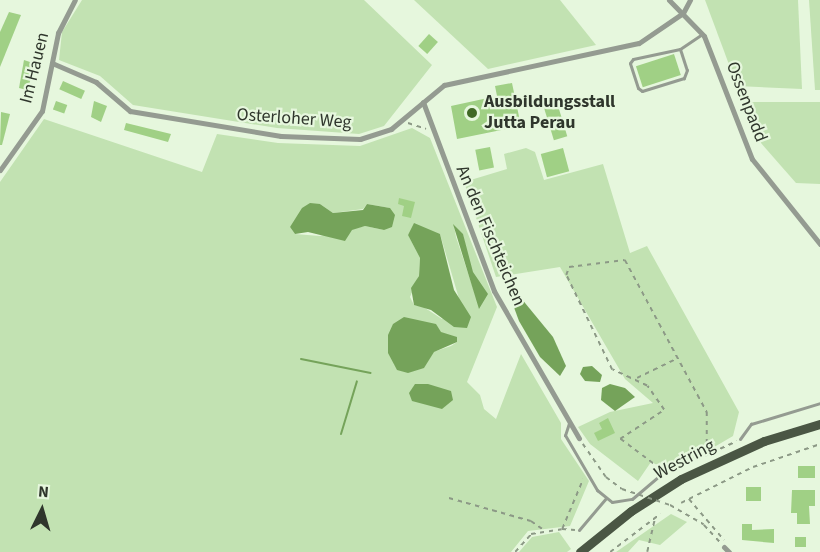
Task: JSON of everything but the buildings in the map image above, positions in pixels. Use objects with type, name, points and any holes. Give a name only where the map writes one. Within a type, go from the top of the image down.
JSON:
[{"type":"main road","name":"Westring","points":[[580,552],[631,511],[681,479],[764,441],[820,424]]},
{"type":"street","name":"Im Hauen","points":[[0,170],[42,111],[58,33],[75,0]]},
{"type":"street","name":"Ossenpadd","points":[[669,0],[702,34],[752,159],[820,244]]},
{"type":"street","name":"Osterloher Weg","points":[[52,63],[96,82],[129,111],[221,128],[281,136],[360,139],[378,135],[401,121],[444,86],[639,43],[683,13],[690,0]]},
{"type":"street","name":"An den Fischteichen","points":[[423,102],[437,137],[446,171],[494,291],[579,438]]},
{"type":"lane","points":[[680,49],[687,70],[684,78],[642,91],[638,88],[630,63],[633,59],[680,49],[702,34]]},
{"type":"lane","points":[[740,439],[750,424],[820,403]]},
{"type":"lane","points":[[569,423],[565,435],[606,498],[619,502],[632,499],[665,471]]},
{"type":"lane","points":[[579,530],[606,498]]},
{"type":"path","points":[[401,121],[421,126],[437,137]]},
{"type":"path","points":[[707,455],[707,412],[625,260],[569,267],[566,275],[612,370],[637,379],[652,391],[664,410],[620,438],[665,471],[680,470],[740,439]]},
{"type":"path","points":[[637,379],[677,359]]},
{"type":"path","points":[[579,438],[606,477],[622,489],[670,505],[704,525],[727,549]]},
{"type":"path","points":[[681,502],[753,467],[820,444]]},
{"type":"path","points":[[561,530],[585,469]]},
{"type":"path","points":[[448,498],[531,521],[544,530]]},
{"type":"path","points":[[689,499],[724,537],[727,549]]},
{"type":"path","points":[[610,552],[660,514]]},
{"type":"path","points":[[646,552],[655,518]]},
{"type":"path","points":[[515,552],[531,534],[544,530],[579,530]]},
{"type":"shaded area","points":[[82,0],[364,0],[432,65],[384,126],[359,134],[277,128],[133,105],[100,76],[59,60],[62,32]]},
{"type":"shaded area","points":[[414,0],[560,0],[596,45],[488,69]]},
{"type":"shaded area","points":[[705,0],[798,0],[802,89],[737,86]]},
{"type":"shaded area","points":[[809,0],[820,0],[820,90],[815,90]]},
{"type":"shaded area","points":[[752,102],[820,102],[820,184],[796,183],[761,143]]},
{"type":"shaded area","points":[[44,119],[202,172],[217,134],[278,143],[360,146],[412,128],[430,138],[497,307],[467,382],[480,395],[484,409],[496,419],[521,354],[561,423],[561,439],[589,481],[570,526],[528,531],[511,552],[0,552],[0,182]],"holes":[[[320,204],[333,213],[363,209],[367,204],[390,208],[384,230],[365,226],[320,236],[295,234],[290,227]],[[454,226],[463,235],[480,309]],[[408,234],[440,234],[460,302],[442,319],[422,306],[414,305],[410,297],[419,276],[420,258]],[[457,337],[457,342],[451,346],[394,365],[394,360]]]},
{"type":"shaded area","points":[[526,148],[535,152],[544,180],[603,164],[630,253],[647,246],[739,412],[733,436],[680,467],[666,469],[651,462],[638,481],[590,444],[578,427],[610,412],[653,403],[625,379],[560,267],[496,277],[464,182],[507,169],[504,154]]},
{"type":"shaded area","points":[[310,203],[320,204],[333,213],[363,210],[367,204],[390,208],[395,215],[392,227],[384,230],[365,226],[352,230],[345,241],[308,232],[295,234],[290,227],[302,208]]},
{"type":"shaded area","points":[[414,223],[440,234],[454,290],[471,317],[467,328],[454,327],[431,310],[414,305],[411,288],[419,276],[420,258],[408,235]]},
{"type":"shaded area","points":[[453,224],[463,234],[473,272],[488,294],[479,309]]},
{"type":"shaded area","points":[[516,292],[553,337],[566,366],[560,376],[540,357],[519,321],[509,294]]},
{"type":"shaded area","points":[[404,317],[436,324],[441,332],[457,337],[457,342],[434,352],[424,368],[408,373],[397,370],[388,353],[388,335],[393,324]]},
{"type":"shaded area","points":[[592,366],[602,375],[600,382],[585,381],[580,374],[583,367]]},
{"type":"shaded area","points":[[415,384],[428,384],[451,391],[453,400],[442,409],[412,401],[409,393]]},
{"type":"shaded area","points":[[610,384],[625,388],[635,397],[615,411],[601,400],[602,388]]},
{"type":"shaded area","points":[[671,514],[687,522],[660,545],[639,540],[628,552],[616,552]]},
{"type":"shaded area","points":[[559,532],[571,549],[567,552],[519,552],[532,537]]},
{"type":"waterway","points":[[301,359],[371,373]]},
{"type":"waterway","points":[[341,434],[357,381]]},
{"type":"place","name":"Ausbildungsstall Jutta Perau","points":[[472,113]]}]
